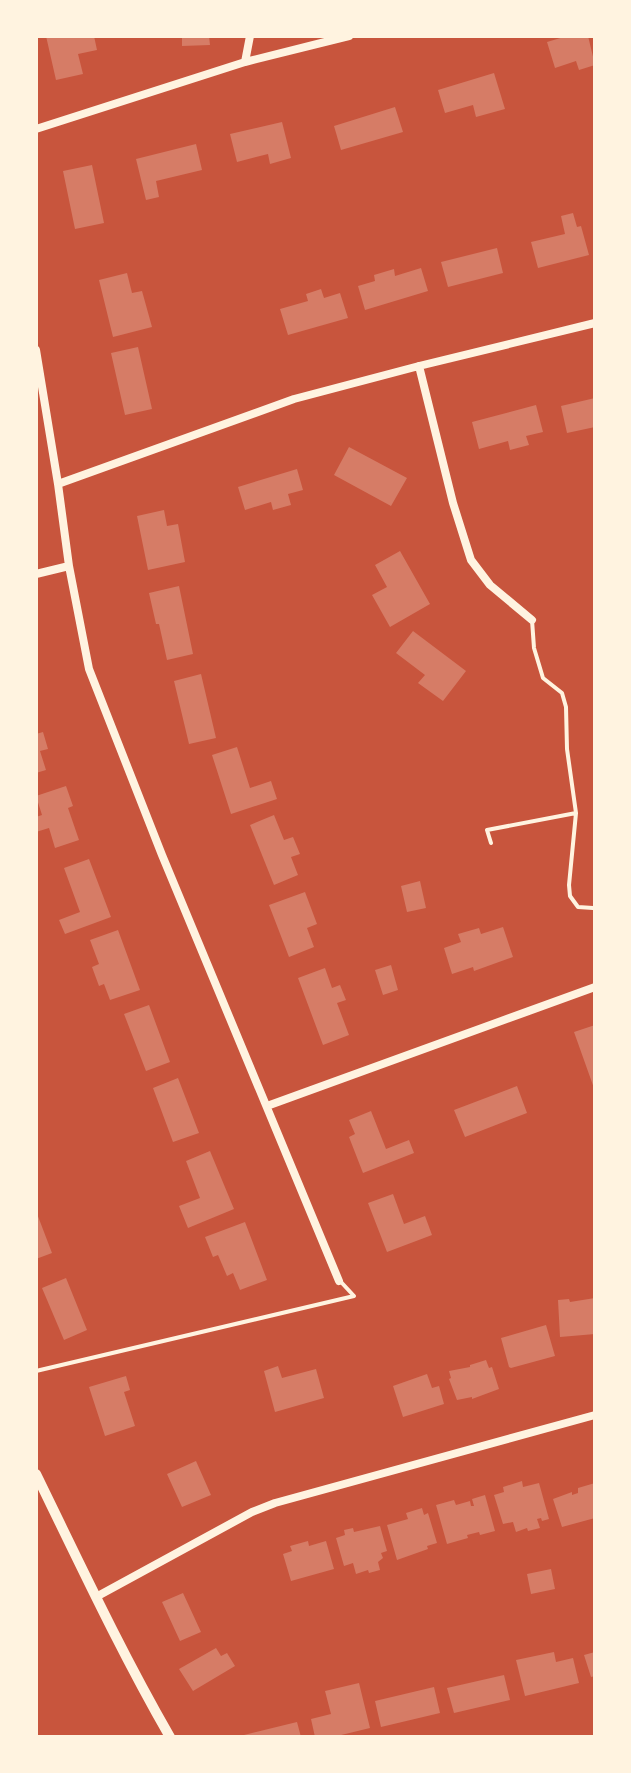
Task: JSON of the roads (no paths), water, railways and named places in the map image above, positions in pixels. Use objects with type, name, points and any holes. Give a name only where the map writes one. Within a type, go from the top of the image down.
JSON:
[{"type":"street","points":[[245,62],[250,36]]},
{"type":"street","points":[[36,129],[245,62],[349,36]]},
{"type":"street","points":[[58,484],[294,399],[595,323]]},
{"type":"street","points":[[36,350],[69,566],[89,669],[162,855],[339,1281]]},
{"type":"street","points":[[419,366],[453,503],[471,560],[490,585],[532,620]]},
{"type":"street","points":[[36,574],[69,566]]},
{"type":"street","points":[[267,1106],[595,987]]},
{"type":"street","points":[[96,1597],[263,1507],[595,1415]]},
{"type":"street","points":[[36,1474],[146,1696],[170,1737]]},
{"type":"lane","points":[[532,620],[534,648],[543,678],[562,693],[566,707],[567,749],[576,813],[570,896],[578,907],[593,908]]},
{"type":"lane","points":[[491,843],[487,830],[576,813]]},
{"type":"lane","points":[[36,1371],[354,1296],[339,1281]]}]
